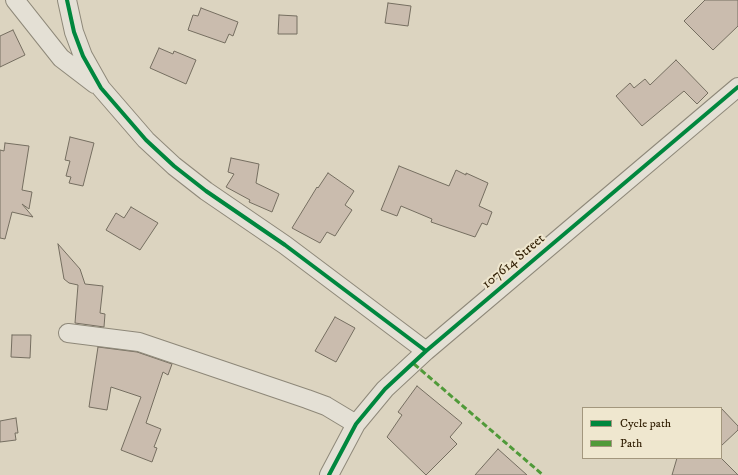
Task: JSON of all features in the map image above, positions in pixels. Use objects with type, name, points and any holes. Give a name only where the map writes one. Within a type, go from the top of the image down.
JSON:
[{"type":"street","points":[[15,0],[61,58],[101,88]]},
{"type":"street","points":[[67,0],[74,32],[83,56],[101,88],[146,140],[174,166],[206,191],[285,245],[426,351]]},
{"type":"street","name":"107614 Street","points":[[329,475],[356,424],[385,389],[426,351],[738,87]]},
{"type":"street","points":[[68,333],[139,342],[307,398],[326,406],[356,424]]},
{"type":"building","points":[[705,0],[738,0],[738,26],[713,50],[684,21]]},
{"type":"building","points":[[388,3],[411,6],[408,26],[385,23]]},
{"type":"building","points":[[201,8],[238,22],[233,36],[229,34],[225,43],[188,30],[193,15],[198,16]]},
{"type":"building","points":[[279,15],[297,16],[297,34],[278,34]]},
{"type":"building","points":[[13,30],[25,55],[0,67],[0,36]]},
{"type":"building","points":[[159,48],[173,54],[174,51],[196,60],[186,84],[150,68]]},
{"type":"building","points":[[676,60],[708,93],[697,104],[684,91],[642,126],[616,96],[630,83],[634,88],[645,79],[650,85]]},
{"type":"building","points":[[70,137],[94,143],[83,186],[69,183],[71,177],[66,176],[70,161],[65,160]]},
{"type":"building","points":[[5,143],[29,146],[22,190],[32,192],[29,209],[22,204],[33,217],[12,212],[5,239],[0,238],[0,150],[4,151]]},
{"type":"building","points":[[231,158],[259,164],[256,183],[279,194],[272,212],[249,202],[250,200],[226,187],[234,174],[228,172]]},
{"type":"building","points":[[399,166],[449,186],[456,170],[488,183],[479,206],[492,212],[487,225],[482,223],[475,237],[431,222],[432,219],[401,206],[397,216],[381,210]]},
{"type":"building","points":[[328,173],[354,191],[345,205],[352,210],[335,236],[327,232],[320,243],[292,228],[317,187],[318,188]]},
{"type":"building","points":[[131,207],[158,223],[140,250],[106,230],[116,213],[124,218]]},
{"type":"building","points":[[58,244],[80,269],[85,284],[103,286],[100,313],[105,314],[104,327],[75,323],[78,285],[69,283],[64,279]]},
{"type":"building","points":[[335,317],[355,328],[336,362],[315,351]]},
{"type":"building","points":[[12,335],[31,335],[30,358],[11,357]]},
{"type":"building","points":[[98,347],[137,352],[172,364],[168,375],[163,372],[146,423],[161,429],[154,447],[157,448],[152,462],[121,450],[141,397],[111,387],[107,410],[89,407]]},
{"type":"building","points":[[417,386],[462,423],[450,437],[457,444],[426,475],[387,437],[402,415],[398,412]]},
{"type":"building","points":[[722,409],[738,426],[738,430],[722,445]]},
{"type":"building","points":[[16,418],[18,433],[15,433],[16,440],[0,442],[0,421]]},
{"type":"building","points":[[498,449],[527,475],[475,475]]},
{"type":"building","points":[[677,459],[722,459],[738,475],[672,475]]},
{"type":"marked path","points":[[414,364],[543,475]]},
{"type":"cycle path","points":[[67,0],[74,32],[83,56],[101,88],[146,140],[174,166],[206,191],[285,245],[426,351]]},
{"type":"cycle path","points":[[329,475],[356,424],[385,389],[426,351],[738,87]]}]
